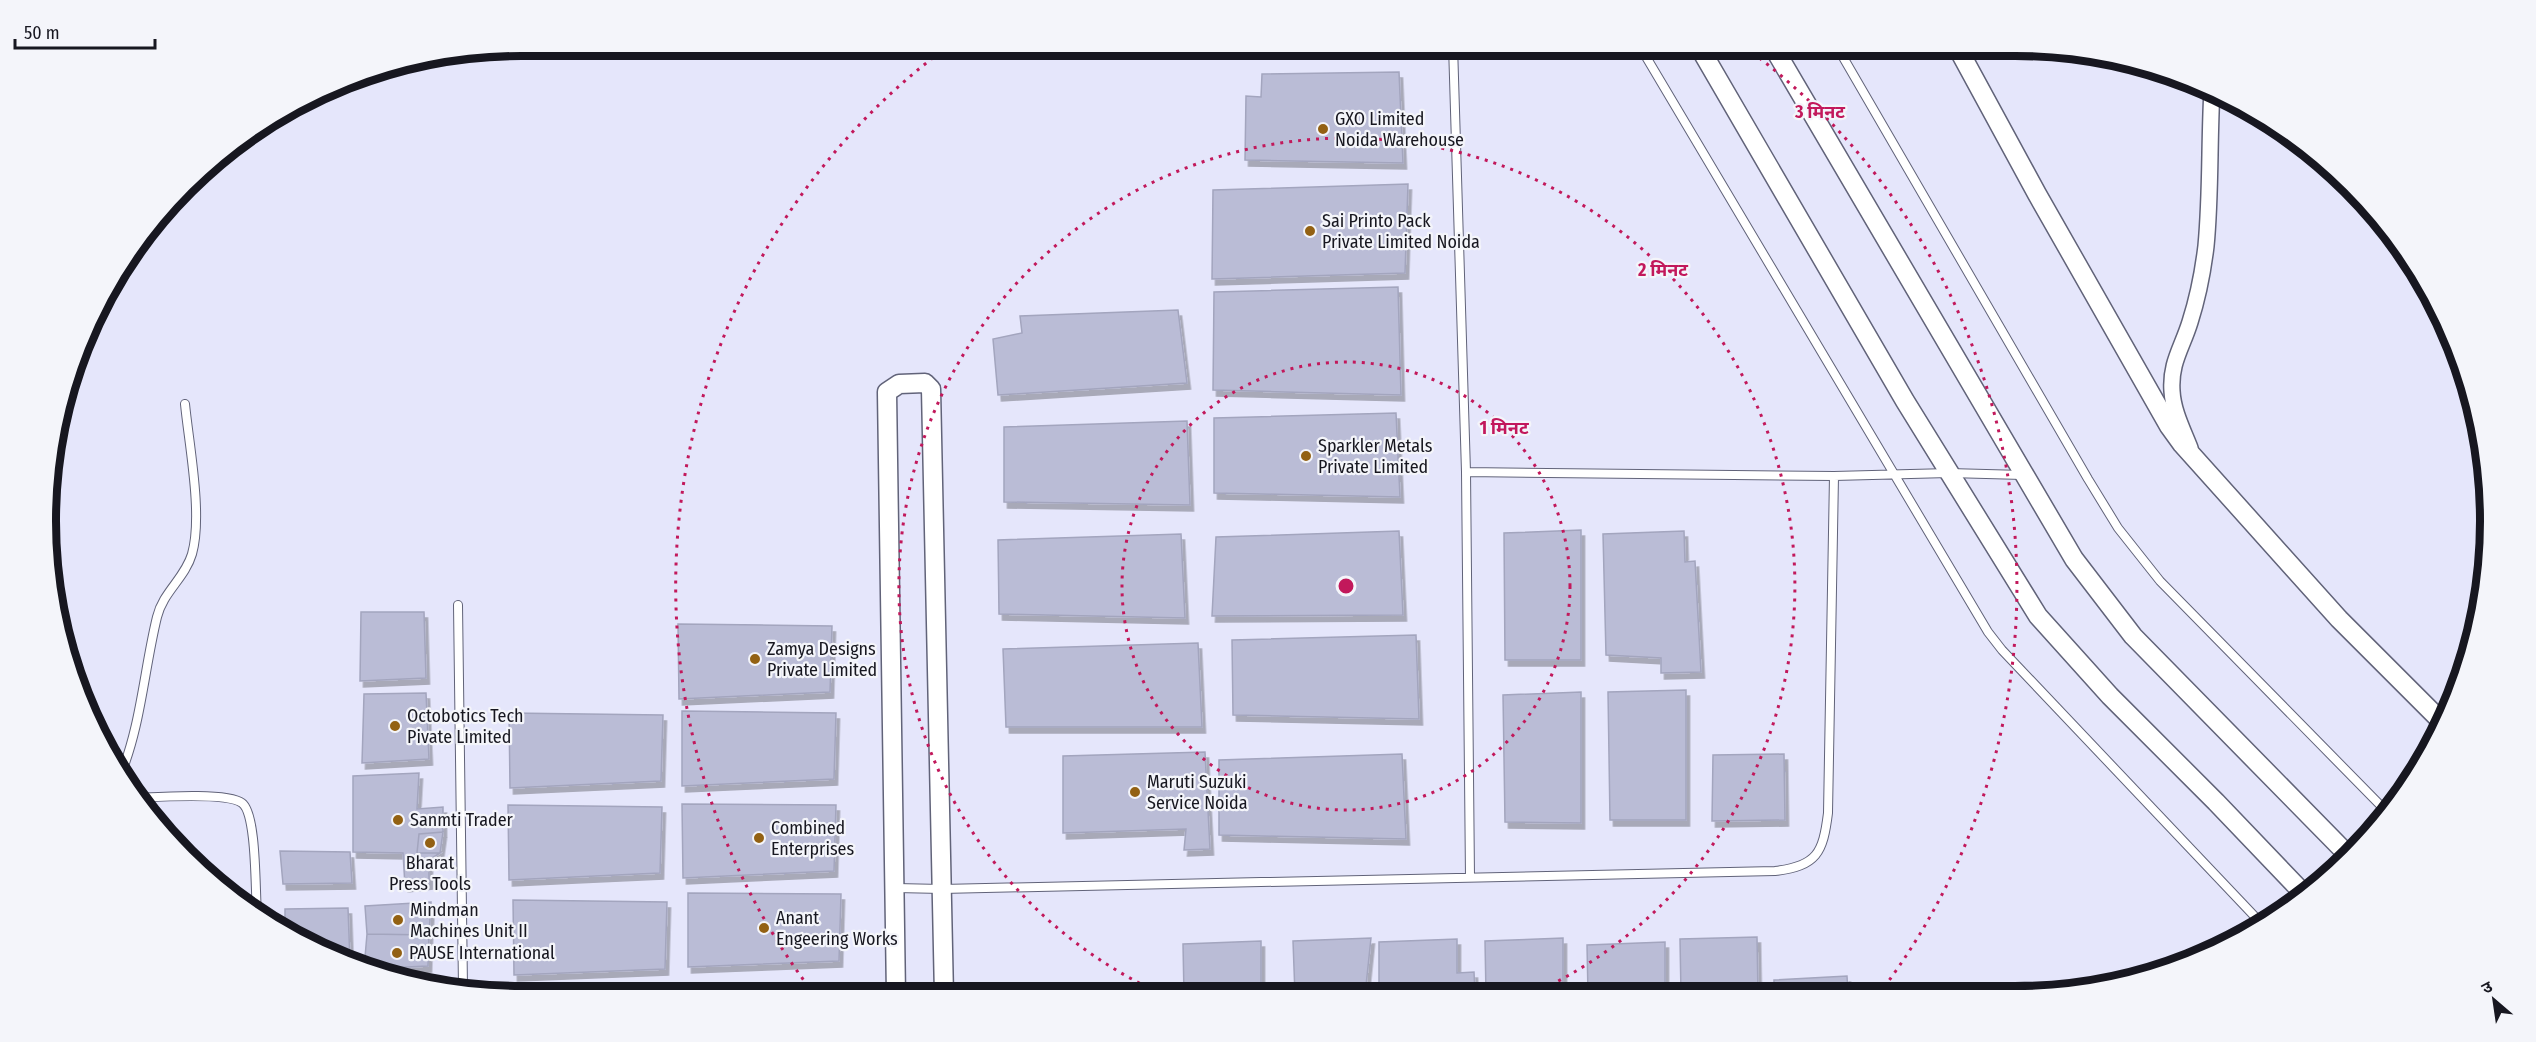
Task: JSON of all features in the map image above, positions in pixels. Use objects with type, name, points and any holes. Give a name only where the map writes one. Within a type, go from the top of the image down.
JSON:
[{"type":"street","points":[[1704,56],[1949,473],[2038,616],[2110,696],[2299,889]]},
{"type":"street","points":[[1778,56],[2074,559],[2133,636],[2173,680],[2343,850]]},
{"type":"street","points":[[1962,56],[2037,194],[2169,426],[2193,456],[2339,619],[2437,717]]},
{"type":"street","points":[[2193,456],[2176,413],[2172,377],[2174,361],[2190,322],[2201,282],[2208,214],[2212,100]]},
{"type":"street","points":[[896,986],[887,392],[898,384],[925,383],[931,388],[944,986]]},
{"type":"lane","points":[[1453,56],[1466,472],[1470,878]]},
{"type":"lane","points":[[1646,56],[1976,614],[2002,650],[2257,919]]},
{"type":"lane","points":[[1842,56],[2088,479],[2137,554],[2382,807]]},
{"type":"lane","points":[[125,765],[134,742],[157,615],[161,604],[187,568],[192,553],[195,512],[185,404]]},
{"type":"lane","points":[[1466,472],[1834,476],[1949,473],[2024,475]]},
{"type":"lane","points":[[894,888],[942,889],[1775,871],[1793,869],[1809,863],[1825,839],[1828,813],[1834,476]]},
{"type":"lane","points":[[458,605],[462,983]]},
{"type":"lane","points":[[147,798],[216,797],[235,799],[245,805],[250,818],[252,835],[256,903]]},
{"type":"building","name":"GXO Limited Noida Warehouse","points":[[1399,72],[1403,163],[1245,160],[1246,96],[1261,97],[1262,74]]},
{"type":"building","name":"Sai Printo Pack Private Limited Noida","points":[[1408,184],[1405,273],[1212,279],[1213,190]]},
{"type":"building","points":[[1398,287],[1401,395],[1213,390],[1214,292]]},
{"type":"building","points":[[1178,310],[1187,383],[998,395],[993,339],[1022,333],[1020,316]]},
{"type":"building","name":"Sparkler Metals Private Limited","points":[[1396,413],[1400,497],[1214,493],[1214,418]]},
{"type":"building","points":[[1187,421],[1190,505],[1004,502],[1004,427]]},
{"type":"building","points":[[1581,530],[1581,660],[1505,660],[1504,533]]},
{"type":"building","points":[[1399,531],[1403,615],[1212,616],[1216,537]]},
{"type":"building","points":[[1684,531],[1685,562],[1695,561],[1701,672],[1661,673],[1661,658],[1606,655],[1603,534]]},
{"type":"building","points":[[1181,534],[1185,618],[999,614],[998,540]]},
{"type":"building","points":[[361,612],[424,612],[426,678],[360,681]]},
{"type":"building","name":"Zamya Designs Private Limited","points":[[678,624],[832,626],[830,692],[679,699]]},
{"type":"building","points":[[1416,635],[1419,719],[1233,715],[1232,640]]},
{"type":"building","points":[[1198,643],[1202,727],[1006,727],[1003,649]]},
{"type":"building","points":[[1686,690],[1686,820],[1610,820],[1608,692]]},
{"type":"building","points":[[1581,692],[1581,823],[1505,822],[1503,695]]},
{"type":"building","name":"Octobotics Tech Pivate Limited","points":[[426,693],[429,759],[362,763],[364,694]]},
{"type":"building","points":[[682,711],[836,713],[834,779],[682,786]]},
{"type":"building","points":[[509,713],[663,715],[661,781],[510,788]]},
{"type":"building","name":"Maruti Suzuki Service Noida","points":[[1205,752],[1210,849],[1184,850],[1186,829],[1063,833],[1063,756]]},
{"type":"building","points":[[1402,754],[1406,839],[1219,835],[1219,760]]},
{"type":"building","points":[[1784,754],[1785,820],[1712,821],[1713,755]]},
{"type":"building","name":"Sanmti Trader","points":[[419,773],[417,809],[443,807],[443,832],[419,834],[417,853],[440,853],[429,860],[429,883],[405,886],[403,853],[353,852],[353,776]]},
{"type":"building","name":"Combined Enterprises","points":[[682,804],[836,805],[834,871],[683,878]]},
{"type":"building","points":[[508,805],[662,807],[660,873],[509,880]]},
{"type":"building","name":"Bharat Press Tools","points":[[443,832],[440,853],[417,853],[419,834]]},
{"type":"building","points":[[280,851],[350,852],[352,883],[283,884]]},
{"type":"building","name":"Anant Engeering Works","points":[[688,893],[841,894],[839,961],[688,967]]},
{"type":"building","points":[[513,900],[667,902],[665,969],[514,975]]},
{"type":"building","name":"Mindman Machines Unit II","points":[[431,902],[429,935],[367,934],[365,906]]},
{"type":"building","points":[[348,908],[350,954],[285,922],[285,909]]},
{"type":"building","name":"PAUSE International","points":[[367,934],[429,935],[428,966],[390,968],[365,960]]},
{"type":"building","points":[[1757,937],[1758,986],[1681,986],[1680,939]]},
{"type":"building","points":[[1371,938],[1366,986],[1295,986],[1293,941]]},
{"type":"building","points":[[1563,938],[1563,986],[1486,986],[1485,941]]},
{"type":"building","points":[[1457,939],[1457,973],[1474,972],[1475,986],[1379,986],[1379,942]]},
{"type":"building","points":[[1261,941],[1261,986],[1184,986],[1183,944]]},
{"type":"building","points":[[1665,942],[1665,986],[1588,986],[1587,945]]},
{"type":"building","points":[[1847,976],[1848,986],[1774,986],[1774,980]]},
{"type":"building","points":[[683,983],[837,985],[837,986],[683,986]]},
{"type":"place","name":"GXO Limited Noida Warehouse","points":[[1323,129]]},
{"type":"place","name":"Sai Printo Pack Private Limited Noida","points":[[1310,231]]},
{"type":"place","name":"Sparkler Metals Private Limited","points":[[1306,456]]},
{"type":"place","name":"Zamya Designs Private Limited","points":[[755,659]]},
{"type":"place","name":"Octobotics Tech Pivate Limited","points":[[395,726]]},
{"type":"place","name":"Maruti Suzuki Service Noida","points":[[1135,792]]},
{"type":"place","name":"Sanmti Trader","points":[[398,820]]},
{"type":"place","name":"Combined Enterprises","points":[[759,838]]},
{"type":"place","name":"Bharat Press Tools","points":[[430,843]]},
{"type":"place","name":"Mindman Machines Unit II","points":[[398,920]]},
{"type":"place","name":"Anant Engeering Works","points":[[764,928]]},
{"type":"place","name":"PAUSE International","points":[[397,953]]}]
